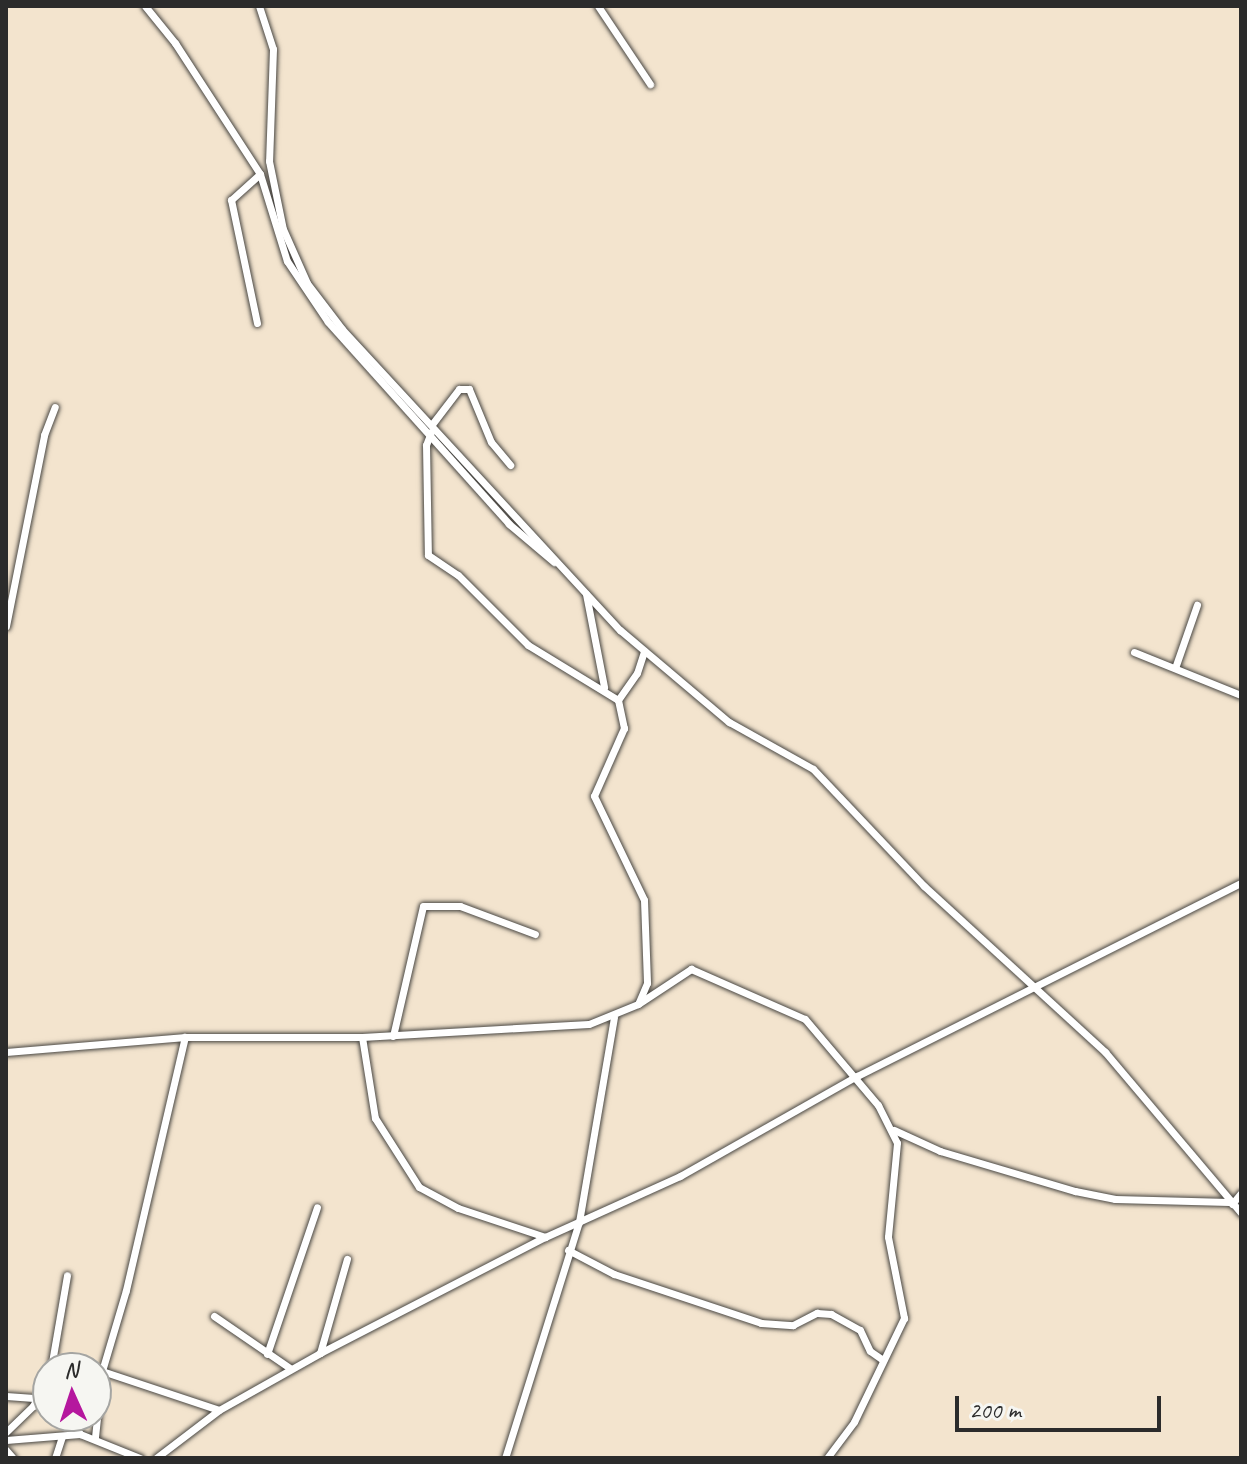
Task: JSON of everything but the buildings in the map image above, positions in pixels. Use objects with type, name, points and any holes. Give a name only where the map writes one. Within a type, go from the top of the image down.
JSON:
[{"type":"street","points":[[145,6],[175,43],[260,174],[294,275],[353,353],[431,432],[509,524],[569,573]]},
{"type":"street","points":[[259,6],[275,61],[269,168],[295,261],[342,329],[433,423],[586,594],[644,651],[729,722],[813,769],[924,886],[1131,1080],[1241,1213]]},
{"type":"street","points":[[598,6],[650,84]]},
{"type":"street","points":[[257,323],[231,200],[260,174]]},
{"type":"street","points":[[433,423],[459,389],[469,389],[491,442],[510,465]]},
{"type":"street","points":[[6,626],[44,435],[55,407]]},
{"type":"street","points":[[431,432],[426,445],[427,554],[458,575],[528,645],[604,687],[618,700],[624,728],[594,796],[644,900],[647,983],[638,1004]]},
{"type":"street","points":[[586,594],[604,687]]},
{"type":"street","points":[[1175,668],[1197,605]]},
{"type":"street","points":[[618,700],[637,673],[644,651]]},
{"type":"street","points":[[1134,652],[1241,695]]},
{"type":"street","points":[[156,1458],[219,1410],[320,1353],[545,1237],[680,1176],[857,1076],[1241,883]]},
{"type":"street","points":[[393,1036],[423,906],[460,906],[535,934]]},
{"type":"street","points":[[6,1052],[185,1037],[362,1037],[589,1024],[614,1017],[638,1004],[686,971],[705,971],[805,1019],[857,1076],[892,1129],[897,1143],[888,1237],[905,1309],[854,1422],[827,1458]]},
{"type":"street","points":[[505,1458],[579,1222],[614,1017]]},
{"type":"street","points":[[108,1352],[126,1290],[185,1037]]},
{"type":"street","points":[[362,1037],[375,1118],[419,1187],[458,1208],[545,1237]]},
{"type":"street","points":[[892,1129],[940,1151],[1075,1191],[1115,1199],[1230,1203],[1241,1193]]},
{"type":"street","points":[[267,1354],[317,1207]]},
{"type":"street","points":[[568,1250],[614,1274],[761,1323],[793,1325],[817,1313],[831,1314],[855,1326],[870,1351],[883,1360]]},
{"type":"street","points":[[320,1353],[347,1259]]},
{"type":"street","points":[[54,1352],[67,1275]]},
{"type":"street","points":[[214,1316],[291,1369]]},
{"type":"street","points":[[112,1374],[219,1410]]},
{"type":"street","points":[[6,1396],[32,1398]]},
{"type":"street","points":[[6,1432],[32,1405]]},
{"type":"street","points":[[95,1437],[96,1432]]},
{"type":"street","points":[[6,1440],[80,1434],[95,1437],[140,1458]]},
{"type":"street","points":[[55,1458],[62,1436]]},
{"type":"street","points":[[6,1450],[13,1458]]}]
